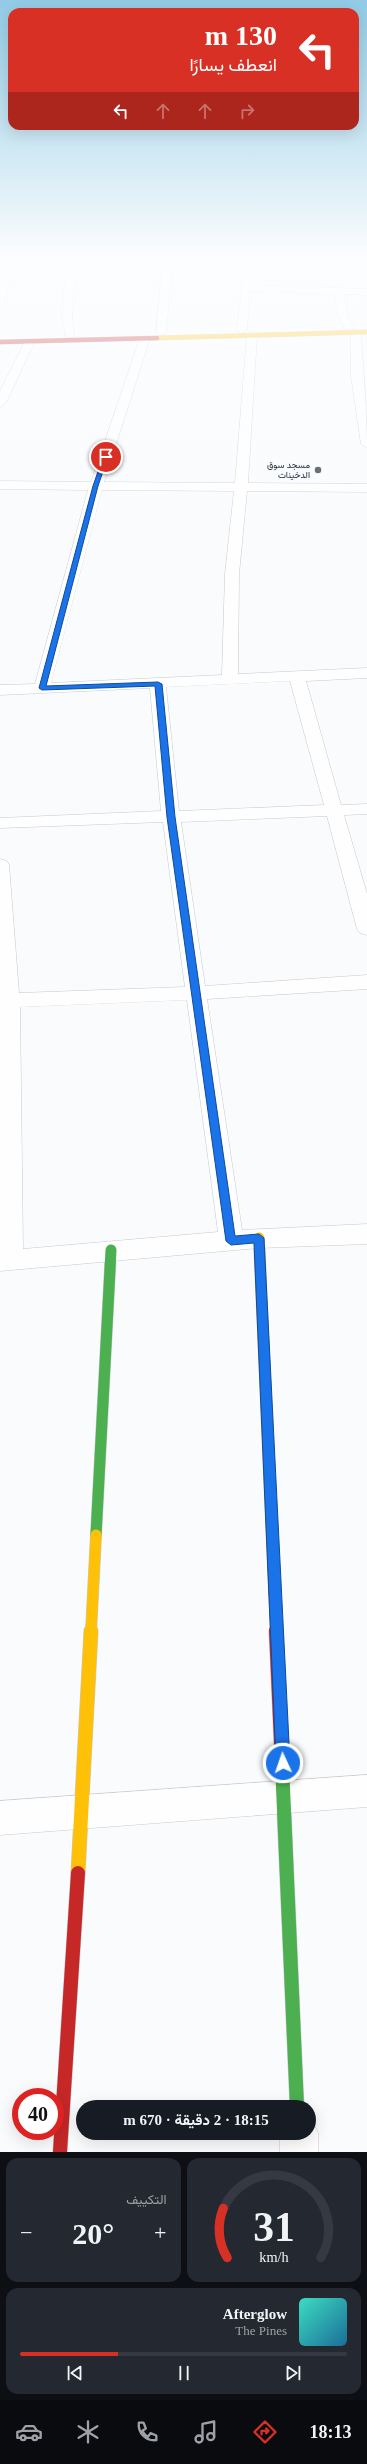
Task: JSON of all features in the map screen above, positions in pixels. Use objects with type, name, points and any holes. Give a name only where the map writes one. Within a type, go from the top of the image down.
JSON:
[{"type":"street","points":[[0,403],[21,360]]},
{"type":"street","points":[[42,688],[96,486],[138,360]]},
{"type":"street","points":[[230,681],[232,574],[241,487],[246,360]]},
{"type":"street","points":[[357,360],[357,376],[367,444]]},
{"type":"street","points":[[0,485],[367,488]]},
{"type":"street","points":[[0,690],[230,681],[367,673]]},
{"type":"street","points":[[297,677],[367,929]]},
{"type":"street","points":[[158,684],[171,817],[198,993],[231,1241]]},
{"type":"street","points":[[0,822],[367,809]]},
{"type":"street","points":[[0,865],[5,1001],[6,1260],[259,1238],[367,1234]]},
{"type":"street","points":[[5,1001],[198,993],[367,982]]},
{"type":"street","points":[[259,1238],[297,2100]]},
{"type":"street","points":[[60,2152],[82,1813],[111,1250]]},
{"type":"street","points":[[0,1818],[82,1813],[284,1795],[367,1791]]},
{"type":"street","points":[[298,2140],[299,2152]]},
{"type":"traffic: fast","points":[[96,1535],[111,1250]]},
{"type":"traffic: fast","points":[[282,1765],[297,2100]]},
{"type":"traffic: slow","points":[[259,1238],[273,1565]]},
{"type":"traffic: slow","points":[[78,1873],[96,1535]]},
{"type":"traffic: jam","points":[[273,1565],[282,1765]]},
{"type":"traffic: jam","points":[[60,2152],[78,1873]]},
{"type":"place","name":"مسجد سوق الدخينات","points":[[318,470]]},
{"type":"route","points":[[106,457],[96,486],[42,688],[158,684],[171,817],[198,993],[231,1241],[259,1238],[283,1763]]}]
